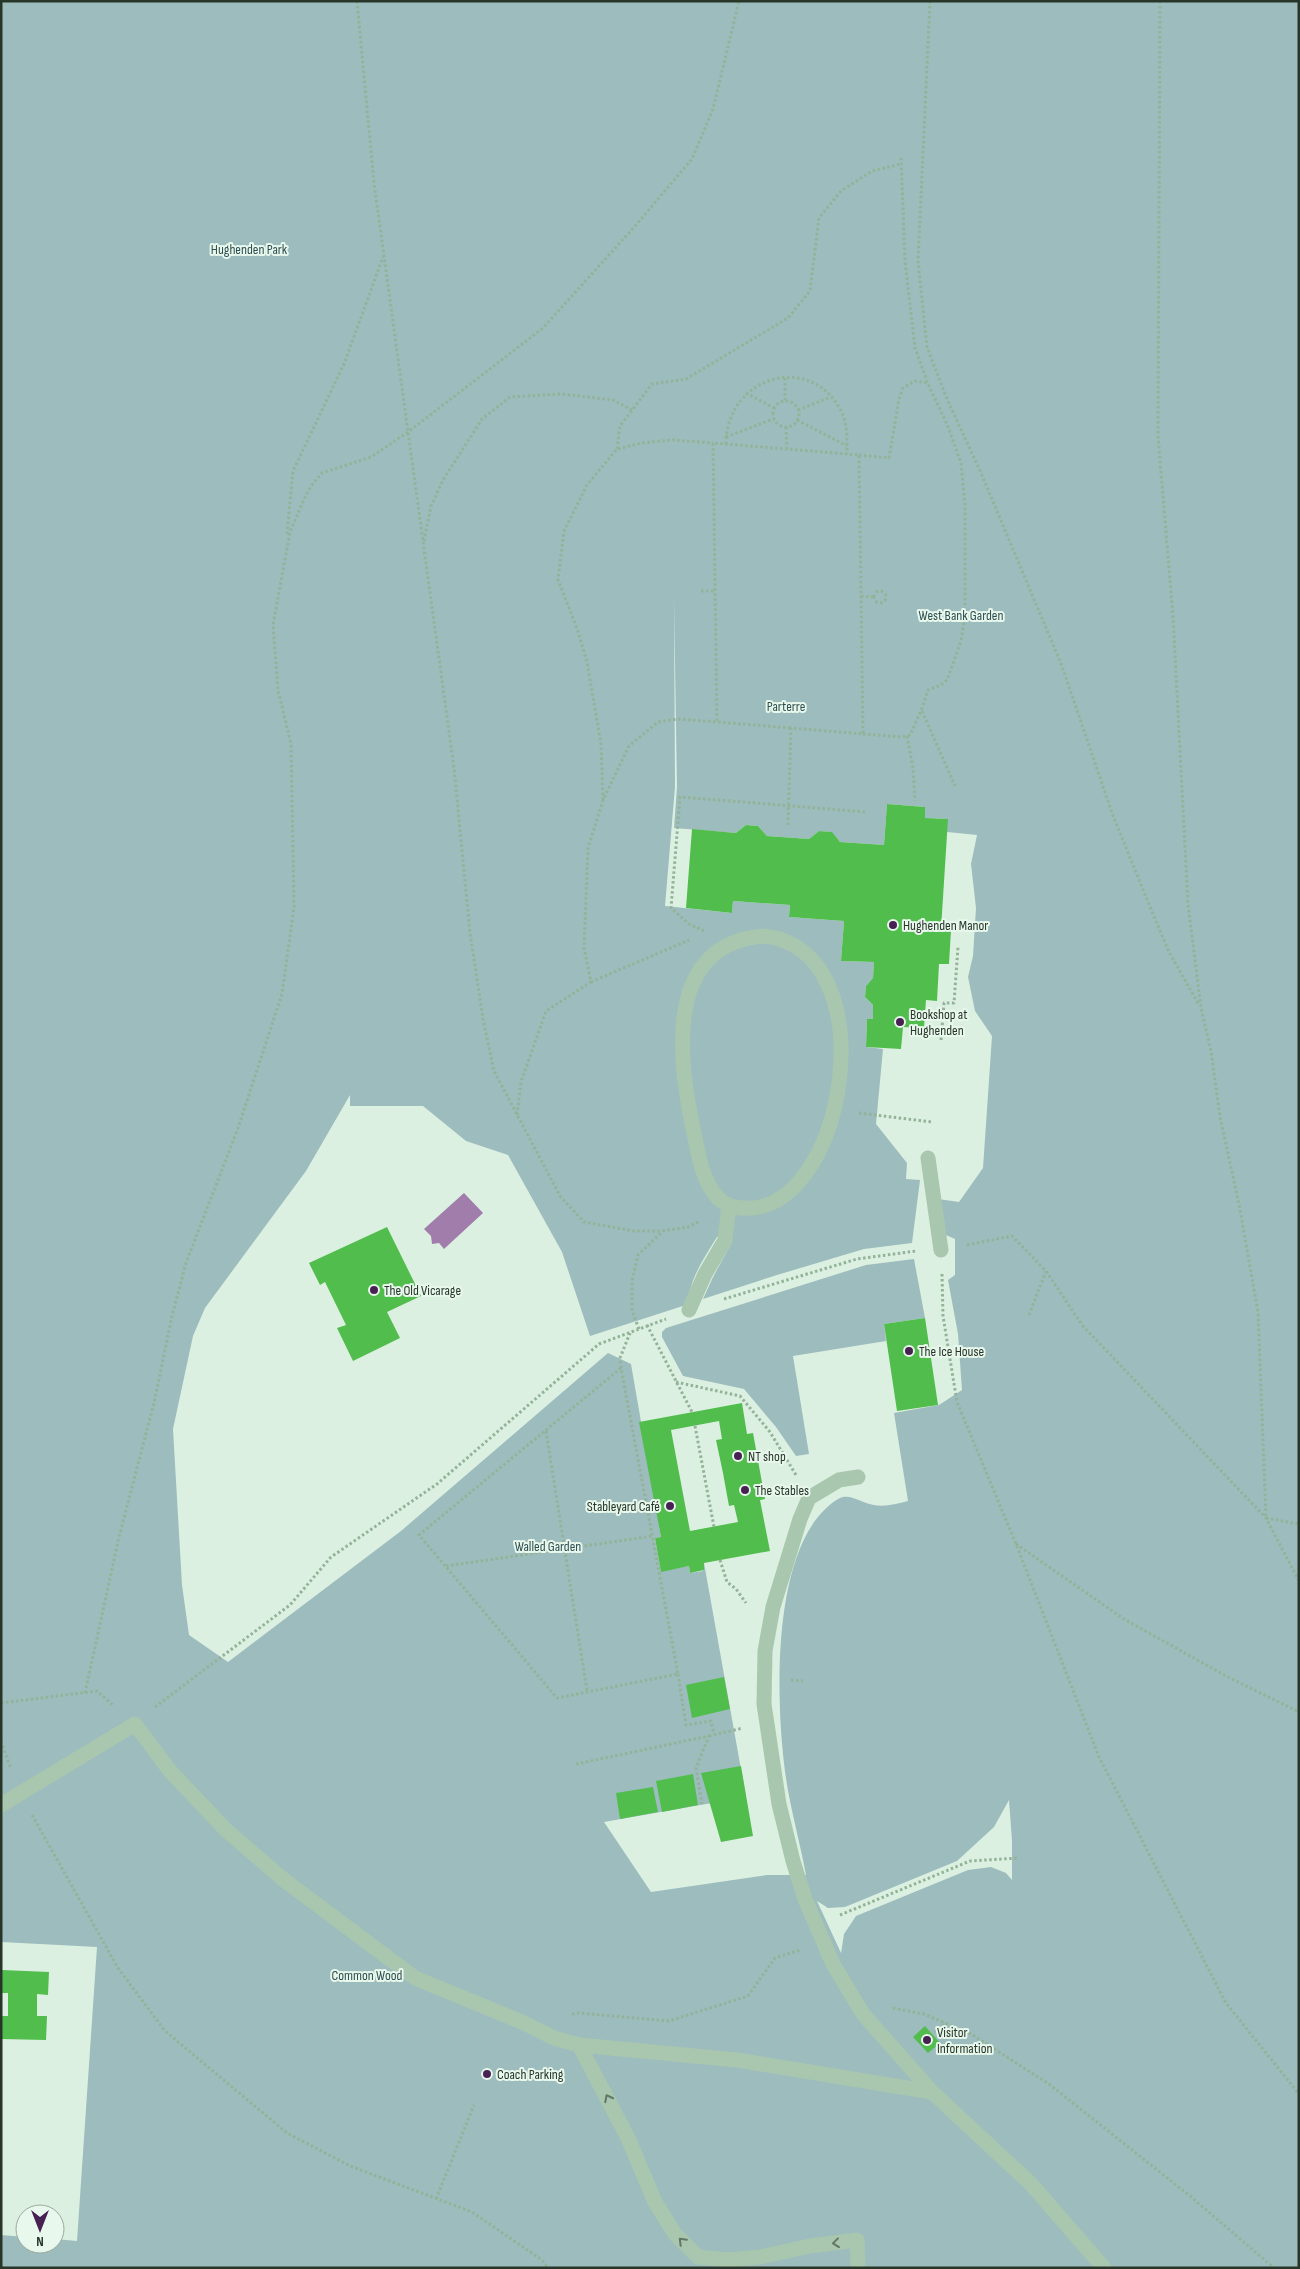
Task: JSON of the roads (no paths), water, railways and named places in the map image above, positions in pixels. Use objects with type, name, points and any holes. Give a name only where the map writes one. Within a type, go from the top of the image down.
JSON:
[{"type":"lane","points":[[764,936],[789,943],[812,960],[828,982],[839,1024],[840,1066],[833,1110],[825,1135],[816,1156],[803,1178],[791,1190],[764,1207],[756,1209],[728,1206],[710,1188],[697,1152],[683,1078],[682,1040],[687,1000],[694,980],[711,955],[743,939],[764,936]]},
{"type":"lane","points":[[928,1158],[940,1250]]},
{"type":"lane","points":[[689,1310],[705,1274],[725,1240],[728,1206]]},
{"type":"lane","points":[[858,1477],[839,1480],[809,1498],[800,1519],[773,1607],[766,1651],[764,1704],[779,1804],[793,1861],[805,1899],[816,1925],[834,1964],[863,2014],[932,2092],[1031,2184],[1104,2268]]},
{"type":"lane","points":[[1,1806],[19,1793],[135,1724],[170,1771],[226,1830],[284,1880],[415,1978],[522,2022],[554,2038],[579,2045],[737,2060],[932,2092]]},
{"type":"lane","points":[[579,2045],[628,2138],[655,2202],[675,2234],[698,2257],[728,2260],[760,2258],[810,2246],[858,2240],[858,2268]]},
{"type":"place","name":"Hughenden Manor","points":[[893,925]]},
{"type":"place","name":"Bookshop at Hughenden","points":[[900,1022]]},
{"type":"place","name":"The Old Vicarage","points":[[374,1290]]},
{"type":"place","name":"The Ice House","points":[[909,1351]]},
{"type":"place","name":"NT shop","points":[[738,1456]]},
{"type":"place","name":"The Stables","points":[[745,1490]]},
{"type":"place","name":"Stableyard Café","points":[[670,1506]]},
{"type":"place","name":"Visitor Information","points":[[927,2040]]},
{"type":"place","name":"Coach Parking","points":[[487,2074]]},
{"type":"park label","name":"Hughenden Park","points":[[249,249]]},
{"type":"park label","name":"West Bank Garden","points":[[961,615]]},
{"type":"park label","name":"Parterre","points":[[786,706]]},
{"type":"park label","name":"Walled Garden","points":[[548,1546]]},
{"type":"park label","name":"Common Wood","points":[[367,1975]]}]
